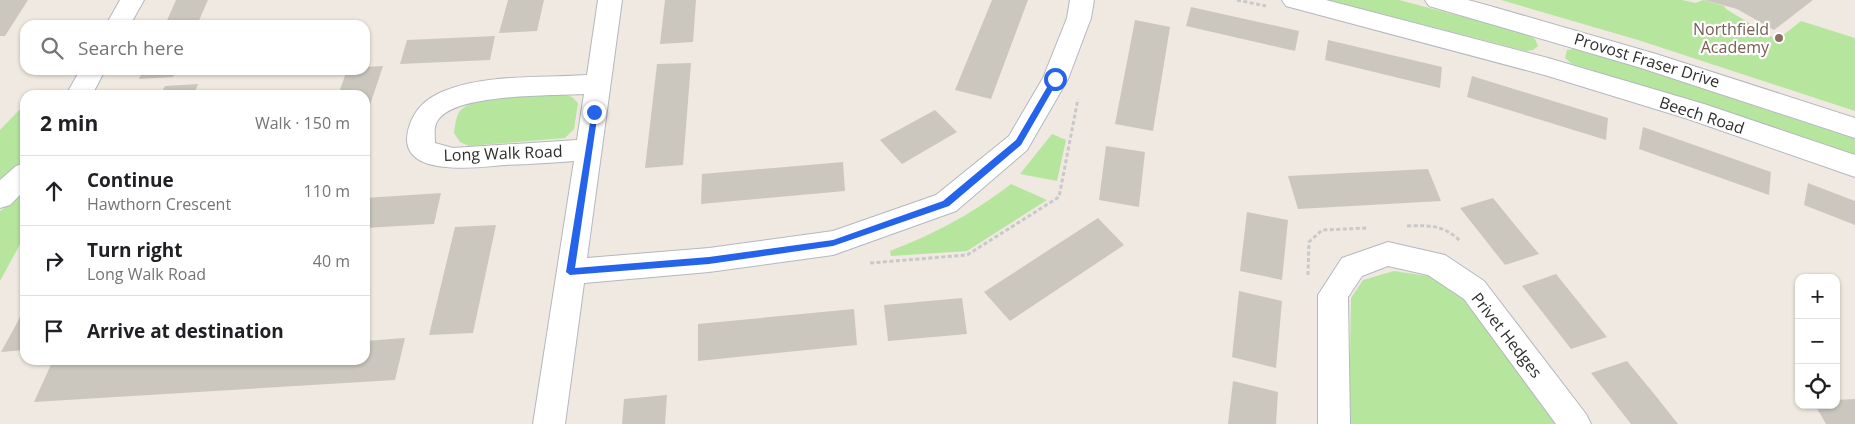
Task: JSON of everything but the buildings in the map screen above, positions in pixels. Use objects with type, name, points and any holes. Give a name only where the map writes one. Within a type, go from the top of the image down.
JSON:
[{"type":"street","points":[[121,20],[132,0]]},
{"type":"street","name":"Long Walk Road","points":[[549,424],[610,0]]},
{"type":"street","points":[[570,272],[709,260],[833,243],[946,203],[1018,143],[1055,79],[1079,18],[1082,0]]},
{"type":"street","name":"Beech Road","points":[[1294,0],[1548,67],[1695,112],[1855,166]]},
{"type":"street","name":"Provost Fraser Drive","points":[[1437,0],[1553,31],[1728,85],[1855,128]]},
{"type":"street","points":[[1548,67],[1553,31]]},
{"type":"street","points":[[82,90],[90,75]]},
{"type":"street","name":"Long Walk Road","points":[[589,150],[453,158],[433,155],[422,148],[420,137],[426,117],[435,107],[448,99],[471,92],[599,83]]},
{"type":"street","points":[[0,197],[20,179]]},
{"type":"street","name":"Privet Hedges","points":[[1334,424],[1333,296],[1352,267],[1388,254],[1435,264],[1474,290],[1575,424]]},
{"type":"path","points":[[1397,226],[1435,225],[1453,232],[1465,247]]},
{"type":"path","points":[[1308,280],[1309,242],[1322,230],[1369,228]]},
{"type":"green space","points":[[1327,0],[1399,0],[1528,34],[1535,39],[1538,46],[1533,50],[1526,51]]},
{"type":"green space","points":[[1501,0],[1682,0],[1696,3],[1703,0],[1724,6],[1777,40],[1801,21],[1855,38],[1855,111],[1638,40]]},
{"type":"green space","points":[[1579,48],[1855,139],[1855,156],[1695,102],[1572,64],[1565,58],[1567,50]]},
{"type":"green space","points":[[564,94],[572,97],[578,103],[574,129],[565,138],[469,146],[460,142],[454,133],[460,111],[468,105],[509,96]]},
{"type":"green space","points":[[20,109],[20,163],[0,184],[0,130]]},
{"type":"green space","points":[[1052,134],[1066,140],[1057,181],[1020,174]]},
{"type":"green space","points":[[1011,184],[1047,200],[967,251],[891,256],[890,251],[953,222],[982,205]]},
{"type":"green space","points":[[20,196],[20,244],[0,281],[0,211]]},
{"type":"green space","points":[[1394,271],[1434,277],[1461,295],[1558,424],[1349,424],[1351,298],[1363,280]]},
{"type":"place","name":"Northfield Academy","points":[[1779,38]]},
{"type":"route","points":[[594,112],[570,272],[709,260],[833,243],[946,203],[1018,143],[1055,79]]}]
